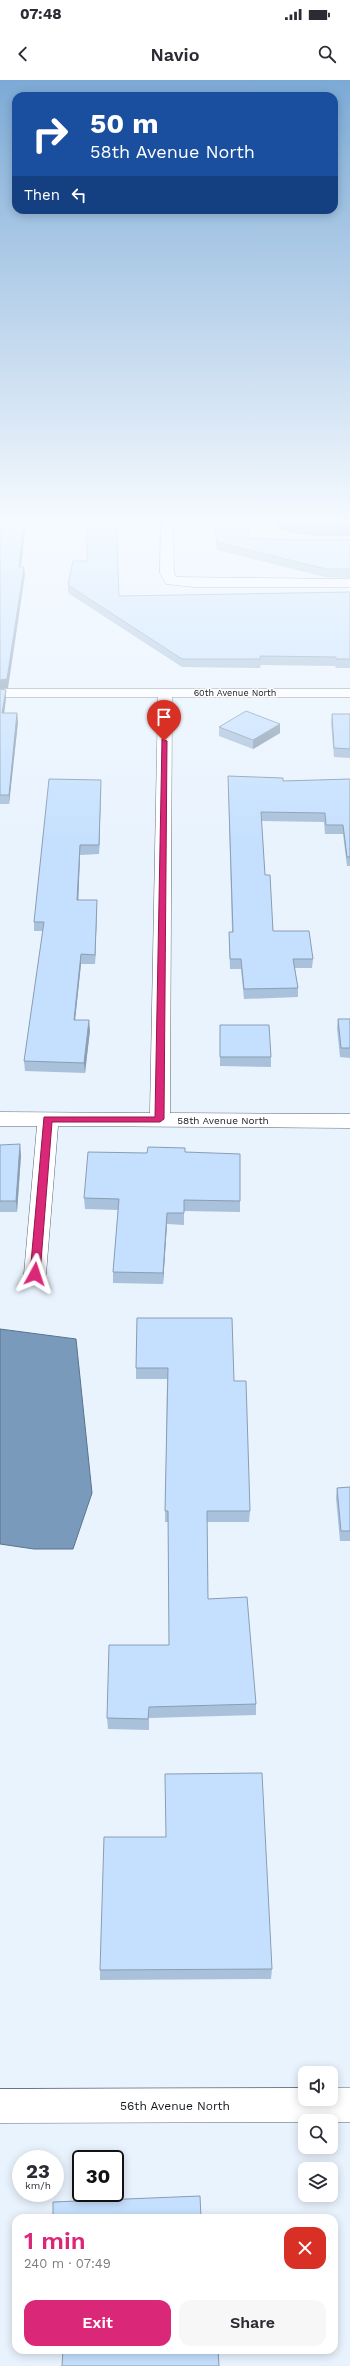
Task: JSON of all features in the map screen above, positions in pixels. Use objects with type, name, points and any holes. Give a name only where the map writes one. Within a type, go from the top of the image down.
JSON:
[{"type":"street","name":"60th Avenue North","points":[[0,693],[350,693]]},
{"type":"street","points":[[160,1119],[165,693]]},
{"type":"street","name":"58th Avenue North","points":[[0,1118],[350,1121]]},
{"type":"street","points":[[35,1274],[48,1119]]},
{"type":"street","name":"56th Avenue North","points":[[0,2106],[350,2105]]},
{"type":"water","points":[[0,1329],[76,1339],[92,1493],[73,1549],[34,1549],[0,1544]]},
{"type":"building","points":[[0,628],[15,628],[7,679],[0,680]]},
{"type":"building","points":[[134,628],[350,628],[350,659],[336,659],[336,657],[260,656],[261,659],[182,659]]},
{"type":"building","points":[[0,689],[6,690],[2,713],[17,713],[9,795],[0,795]]},
{"type":"building","points":[[246,711],[280,724],[253,740],[219,727]]},
{"type":"building","points":[[332,714],[350,714],[350,749],[334,748]]},
{"type":"building","points":[[228,776],[283,778],[283,781],[350,779],[350,857],[347,857],[343,825],[326,825],[325,813],[261,812],[265,875],[270,875],[273,931],[309,931],[313,959],[293,959],[298,988],[244,989],[241,959],[230,959],[229,932],[233,932]]},
{"type":"building","points":[[49,779],[101,780],[99,845],[80,845],[77,900],[97,900],[95,955],[81,954],[74,1020],[89,1020],[84,1063],[24,1061],[44,922],[34,922]]},
{"type":"building","points":[[338,1019],[350,1019],[350,1048],[341,1048]]},
{"type":"building","points":[[220,1025],[269,1025],[271,1057],[220,1057]]},
{"type":"building","points":[[20,1144],[16,1201],[0,1201],[0,1145]]},
{"type":"building","points":[[148,1147],[185,1148],[185,1152],[240,1154],[240,1201],[184,1200],[184,1213],[167,1213],[163,1273],[113,1272],[119,1199],[84,1198],[88,1152],[147,1153]]},
{"type":"building","points":[[137,1318],[232,1318],[234,1381],[246,1381],[250,1511],[207,1511],[208,1599],[247,1597],[256,1704],[149,1707],[148,1719],[107,1718],[109,1645],[169,1645],[168,1511],[165,1511],[168,1368],[136,1368]]},
{"type":"building","points":[[350,1487],[350,1531],[341,1531],[337,1488]]},
{"type":"building","points":[[262,1773],[272,1969],[100,1970],[104,1837],[166,1837],[165,1774]]},
{"type":"building","points":[[200,2196],[201,2214],[53,2214],[53,2202],[124,2202],[124,2199]]},
{"type":"building","points":[[63,2354],[218,2354],[219,2366],[62,2366]]},
{"type":"route","points":[[35,1274],[48,1119],[160,1119],[164,741]]}]
